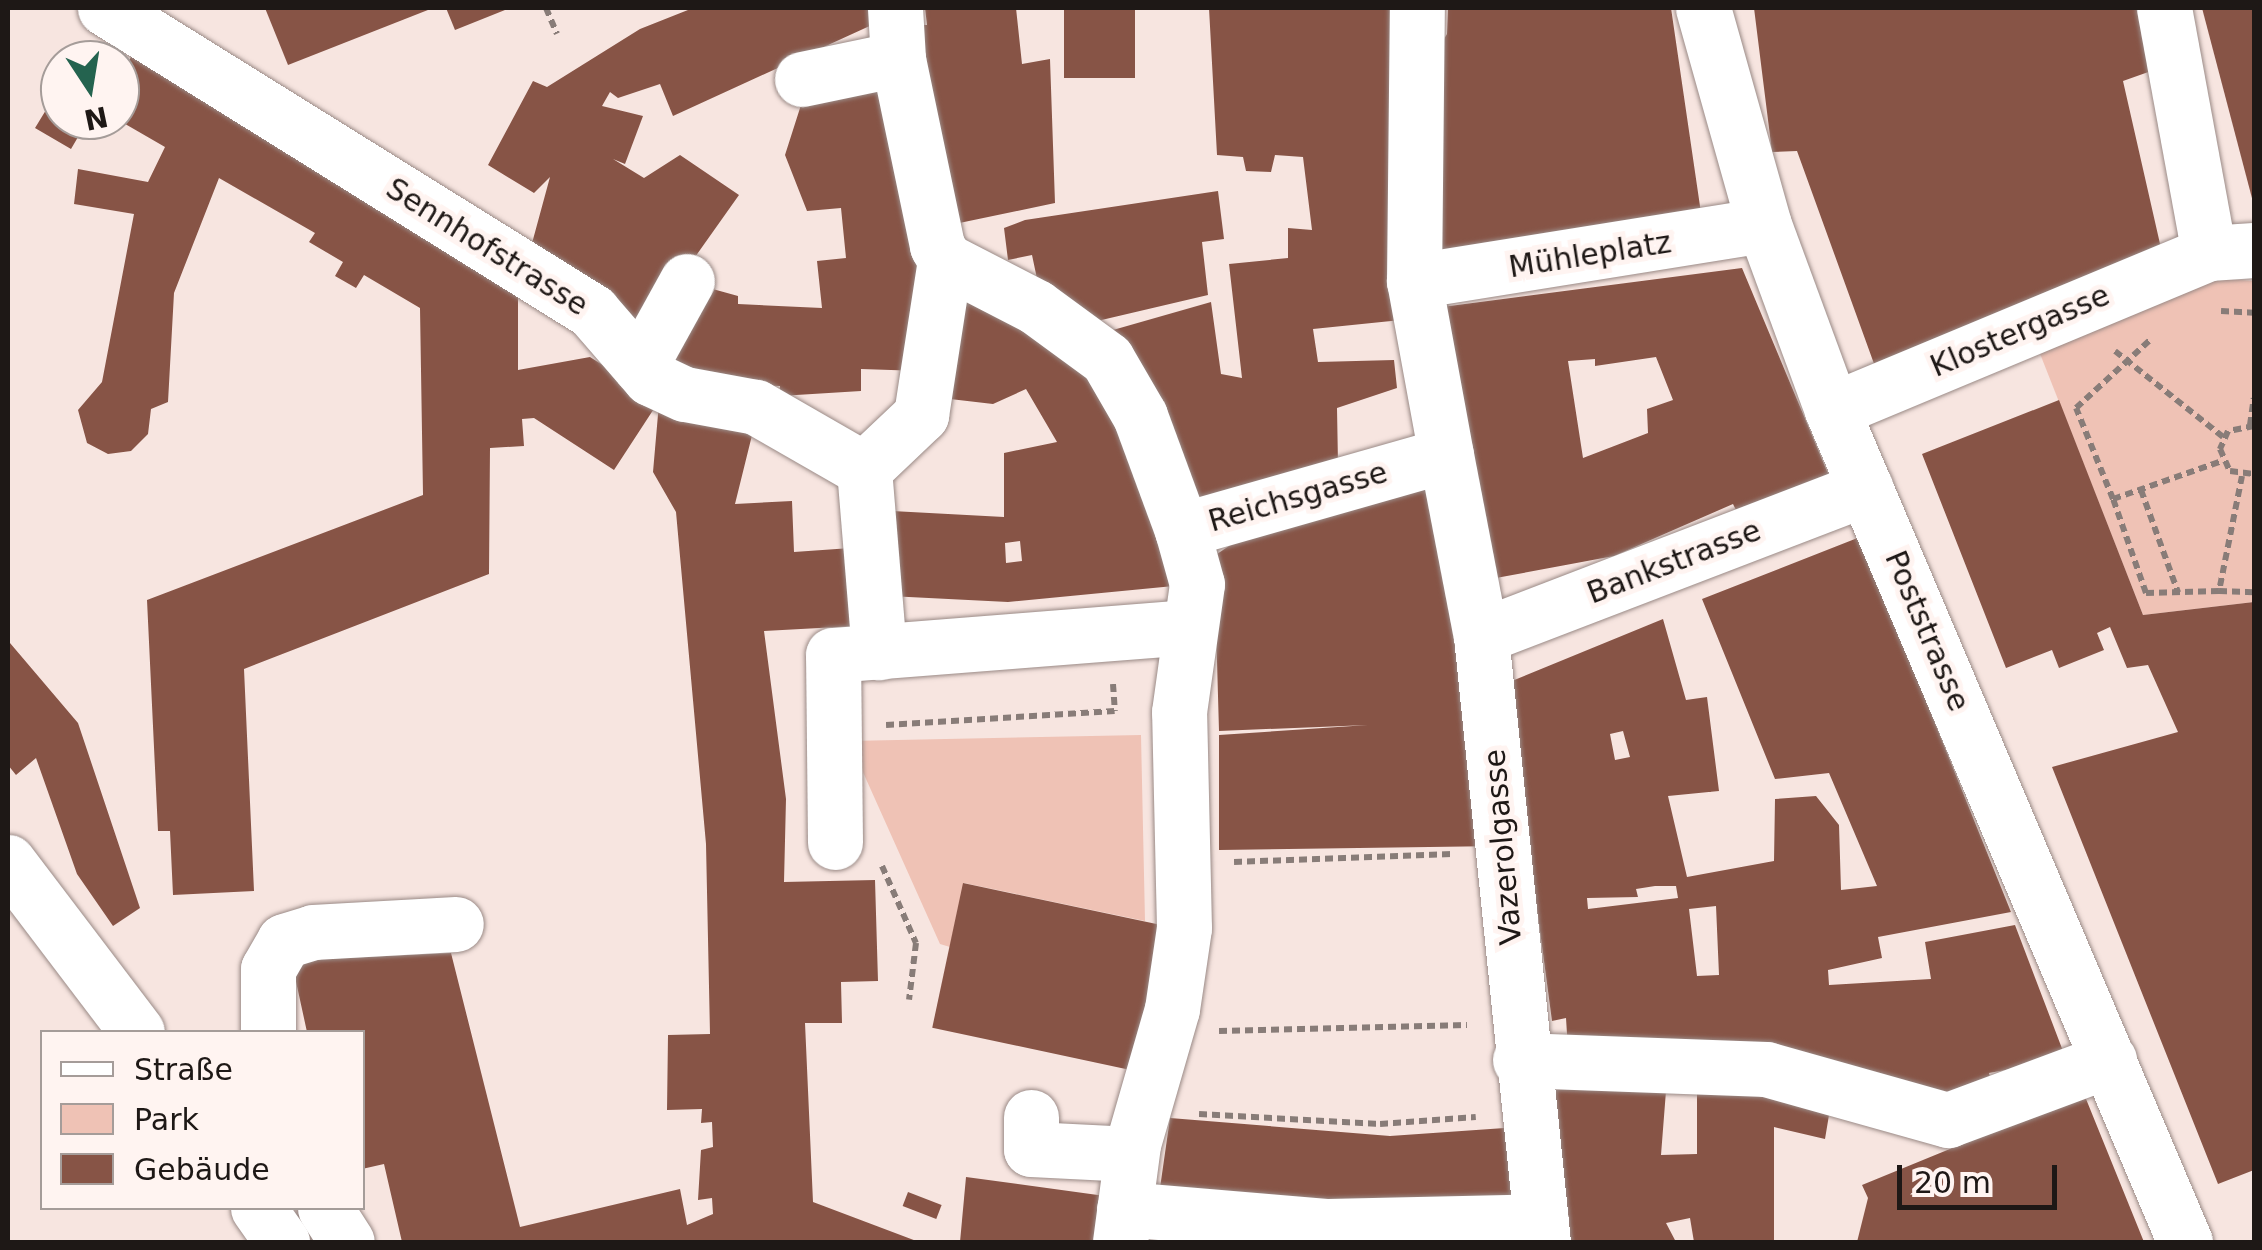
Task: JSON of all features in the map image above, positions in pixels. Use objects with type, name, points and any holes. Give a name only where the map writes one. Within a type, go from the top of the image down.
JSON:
[{"type":"street","name":"Sennhofstrasse","points":[[105,8],[592,311],[640,366],[676,391],[774,415],[864,470]]},
{"type":"street","points":[[1418,8],[1414,280],[1446,455]]},
{"type":"street","name":"Poststrasse","points":[[1703,8],[1764,225],[1832,410],[2185,1242]]},
{"type":"street","name":"Klostergasse","points":[[1832,410],[2085,304],[2232,251],[2164,8]]},
{"type":"street","points":[[802,79],[896,34],[945,260],[921,414],[864,470],[879,652]]},
{"type":"street","name":"Mühleplatz","points":[[1414,280],[1764,225]]},
{"type":"street","points":[[945,260],[1036,308],[1107,360],[1140,416],[1182,530]]},
{"type":"street","points":[[640,366],[687,281]]},
{"type":"street","name":"Reichsgasse","points":[[1122,1226],[1136,1132],[1172,1008],[1184,928],[1179,712],[1192,606],[1182,530],[1446,455]]},
{"type":"street","name":"Vazerolgasse","points":[[1446,455],[1481,636],[1507,851],[1519,1042],[1542,1232]]},
{"type":"street","name":"Bankstrasse","points":[[1481,636],[1866,488]]},
{"type":"street","points":[[835,842],[833,655],[879,652],[1192,606]]},
{"type":"street","points":[[8,862],[135,1030]]},
{"type":"street","points":[[268,1030],[267,976],[284,941],[313,932],[456,924]]},
{"type":"street","points":[[1519,1042],[1766,1069],[1948,1120],[2109,1060]]},
{"type":"street","points":[[1031,1117],[1031,1149],[1136,1132]]},
{"type":"street","points":[[259,1210],[282,1242]]},
{"type":"street","points":[[326,1210],[346,1242]]},
{"type":"street","points":[[1122,1226],[1542,1232]]},
{"type":"path","points":[[546,8],[556,34]]},
{"type":"path","points":[[2085,304],[2124,363],[2224,437]]},
{"type":"path","points":[[2201,310],[2254,313]]},
{"type":"path","points":[[2160,330],[2076,408],[2146,593],[2254,592]]},
{"type":"path","points":[[2224,437],[2252,426],[2254,398]]},
{"type":"path","points":[[2222,461],[2224,437]]},
{"type":"path","points":[[2113,499],[2222,461]]},
{"type":"path","points":[[2222,461],[2242,476],[2254,474]]},
{"type":"path","points":[[2220,591],[2242,476]]},
{"type":"path","points":[[2141,490],[2178,593]]},
{"type":"path","points":[[834,728],[1114,711]]},
{"type":"path","points":[[835,842],[878,856],[916,943],[908,1000]]},
{"type":"path","points":[[1213,862],[1507,851]]},
{"type":"path","points":[[1198,1031],[1519,1042]]},
{"type":"path","points":[[1136,1132],[1380,1124],[1527,1113]]},
{"type":"green space","points":[[2197,277],[2254,281],[2254,602],[2143,615],[2035,341]]},
{"type":"green space","points":[[1141,735],[1145,921],[964,883],[950,947],[940,944],[849,741]]},
{"type":"building","points":[[265,8],[433,8],[288,65]]},
{"type":"building","points":[[446,8],[510,8],[455,30]]},
{"type":"building","points":[[693,8],[875,8],[874,24],[673,116],[660,84],[618,98],[610,92],[602,106],[643,116],[625,164],[613,159],[644,178],[680,155],[739,195],[644,329],[528,258],[550,177],[534,193],[488,165],[533,81],[547,87],[640,29]]},
{"type":"building","points":[[925,8],[1016,8],[1022,64],[1050,59],[1055,203],[945,226],[909,25],[927,25]]},
{"type":"building","points":[[1064,8],[1135,8],[1135,78],[1064,78]]},
{"type":"building","points":[[1209,8],[1401,8],[1401,320],[1313,329],[1318,362],[1394,360],[1397,388],[1337,408],[1338,464],[1187,507],[1113,330],[1211,302],[1221,374],[1242,378],[1229,264],[1288,258],[1288,228],[1312,230],[1303,157],[1275,155],[1271,172],[1246,171],[1243,157],[1217,155]]},
{"type":"building","points":[[1448,8],[1671,8],[1701,213],[1435,254],[1431,61],[1447,34]]},
{"type":"building","points":[[1754,8],[2144,8],[2154,70],[2123,81],[2163,257],[1877,372],[1797,151],[1772,152]]},
{"type":"building","points":[[2202,8],[2254,8],[2254,202],[2253,202]]},
{"type":"building","points":[[140,51],[518,279],[518,370],[590,357],[659,401],[614,470],[534,418],[522,419],[524,446],[490,448],[489,574],[244,669],[254,891],[173,895],[170,831],[158,831],[147,600],[423,495],[420,308],[364,275],[356,288],[335,276],[343,262],[309,242],[315,233],[219,178],[174,293],[168,402],[151,409],[148,434],[131,451],[108,454],[87,443],[78,410],[102,382],[134,214],[74,204],[78,169],[148,182],[165,147],[140,133]]},
{"type":"building","points":[[892,73],[918,246],[921,371],[861,369],[861,391],[780,396],[780,386],[718,383],[656,364],[691,283],[738,296],[738,304],[822,308],[817,261],[846,258],[841,208],[807,211],[785,155],[808,83]]},
{"type":"building","points":[[56,140],[76,140],[71,149]]},
{"type":"building","points":[[1218,191],[1224,239],[1202,242],[1208,295],[1093,322],[1040,293],[1032,255],[1008,260],[1004,228],[1025,220]]},
{"type":"building","points":[[1742,268],[1829,476],[1737,512],[1733,504],[1614,556],[1496,578],[1442,307]],"holes":[[[1656,357],[1673,400],[1647,409],[1648,433],[1583,458],[1568,361],[1595,359],[1595,366]]]},
{"type":"building","points":[[963,291],[1112,391],[1184,585],[1008,602],[889,596],[892,511],[1004,517],[1004,453],[1057,442],[1026,389],[993,404],[933,397]],"holes":[[[1020,541],[1022,561],[1006,563],[1005,543]]]},
{"type":"building","points":[[2059,400],[2143,615],[2254,602],[2254,1170],[2218,1184],[2052,767],[2178,732],[2148,665],[2127,668],[2110,627],[2097,633],[2104,650],[2059,668],[2052,650],[2006,668],[1922,454]]},
{"type":"building","points":[[659,403],[757,415],[735,504],[792,501],[794,552],[851,548],[856,626],[764,631],[786,799],[784,882],[875,880],[878,981],[841,982],[842,1023],[805,1023],[813,1202],[919,1242],[402,1242],[384,1164],[365,1168],[365,1030],[307,1030],[295,977],[301,960],[451,953],[520,1227],[680,1189],[687,1225],[713,1214],[712,1198],[698,1200],[701,1150],[713,1147],[712,1122],[701,1123],[702,1109],[667,1110],[668,1035],[710,1034],[706,844],[676,512],[653,472]]},
{"type":"building","points":[[1442,479],[1500,846],[1219,850],[1219,735],[1368,725],[1219,731],[1214,556],[1259,526]]},
{"type":"building","points":[[1860,537],[2011,912],[1878,937],[1882,958],[1828,970],[1829,985],[1931,979],[1925,942],[2015,925],[2066,1059],[1989,1073],[1995,1100],[1568,1050],[1566,1018],[1552,1021],[1507,683],[1663,619],[1686,700],[1707,697],[1719,791],[1668,796],[1687,877],[1774,861],[1775,799],[1816,796],[1839,825],[1841,890],[1877,886],[1829,773],[1775,779],[1702,599]],"holes":[[[1623,731],[1630,757],[1615,760],[1610,734]],[[1676,886],[1678,898],[1588,909],[1587,898],[1638,897],[1636,889]],[[1716,906],[1719,975],[1697,976],[1689,909]]]},
{"type":"building","points":[[10,643],[78,723],[140,908],[113,926],[77,874],[36,758],[16,775],[8,765]]},
{"type":"building","points":[[963,883],[1164,926],[1133,1070],[932,1028]]},
{"type":"building","points":[[1550,1076],[1667,1078],[1661,1155],[1697,1154],[1697,1082],[1832,1097],[1825,1139],[1774,1127],[1774,1242],[1694,1242],[1690,1218],[1666,1223],[1676,1242],[1565,1242]]},
{"type":"building","points":[[2084,1094],[2144,1242],[1857,1242],[1868,1198],[1862,1185]]},
{"type":"building","points":[[1170,1118],[1390,1136],[1519,1127],[1525,1208],[1158,1202]]},
{"type":"building","points":[[966,1177],[1105,1196],[1100,1242],[960,1242]]},
{"type":"building","points":[[908,1192],[942,1205],[936,1219],[903,1206]]}]
